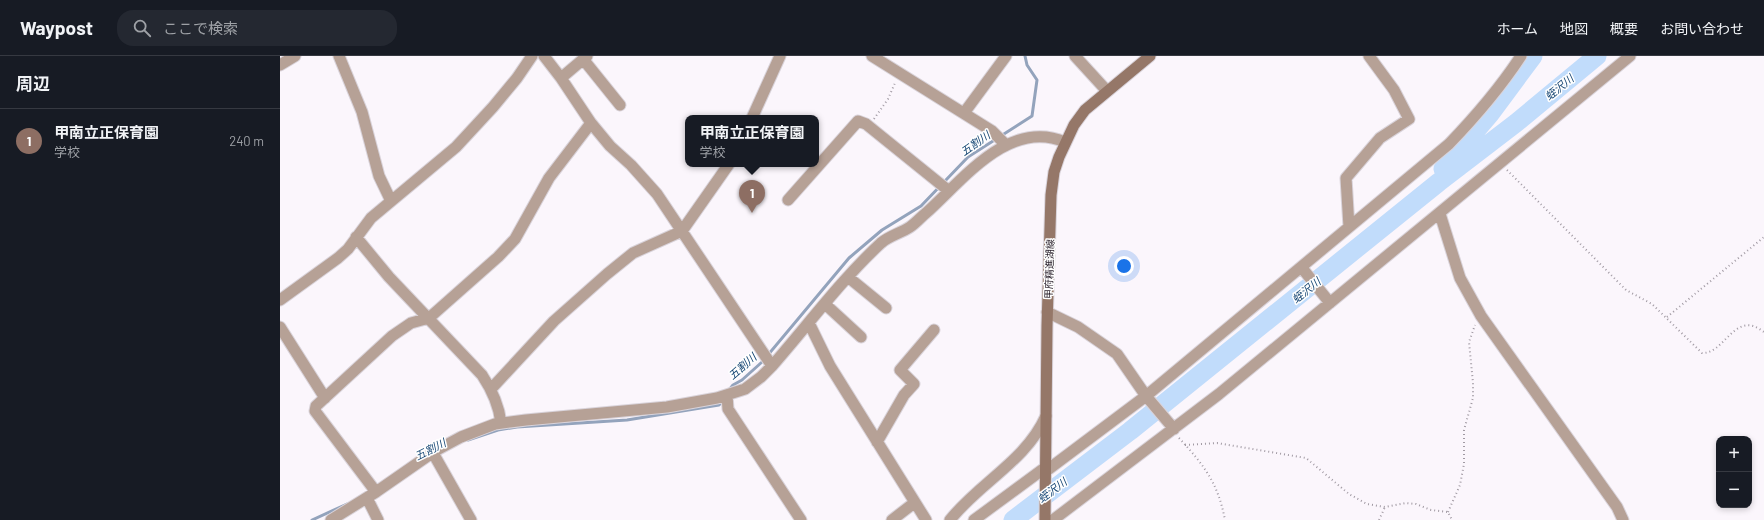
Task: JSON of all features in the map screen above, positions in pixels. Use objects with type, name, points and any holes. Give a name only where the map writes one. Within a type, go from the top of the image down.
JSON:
[{"type":"main road","name":"甲府精進湖線","points":[[1045,520],[1047,312],[1054,172],[1065,142],[1074,125],[1085,110],[1150,56]]},
{"type":"street","points":[[280,65],[296,56]]},
{"type":"street","points":[[339,56],[362,112],[380,176],[390,201]]},
{"type":"street","points":[[280,300],[338,258],[348,249],[371,218],[456,147],[517,78],[532,56]]},
{"type":"street","points":[[544,56],[561,78],[591,123],[610,146],[631,165],[657,194],[772,366]]},
{"type":"street","points":[[753,115],[780,56]]},
{"type":"street","points":[[872,56],[992,131],[1006,145]]},
{"type":"street","points":[[964,114],[1006,56]]},
{"type":"street","points":[[1075,56],[1107,91]]},
{"type":"street","points":[[1349,227],[1346,178],[1380,138],[1409,119],[1394,90],[1369,56]]},
{"type":"street","points":[[974,520],[1046,471],[1147,397],[1303,270],[1349,227],[1449,144],[1470,122],[1508,75],[1521,56]]},
{"type":"street","points":[[1053,520],[1172,427],[1219,394],[1327,300],[1440,214],[1630,56]]},
{"type":"street","points":[[561,78],[585,58],[620,105]]},
{"type":"street","points":[[819,165],[858,121],[868,126],[949,191]]},
{"type":"street","points":[[378,520],[372,495],[315,411],[316,406],[392,336],[411,323],[428,318],[498,257],[515,239],[549,178],[591,123]]},
{"type":"street","points":[[331,520],[372,495],[433,453],[461,437],[495,424],[667,407],[727,395],[745,389],[761,377],[772,366],[861,262],[883,241],[910,227],[977,164],[1006,145],[1036,136],[1054,138],[1065,142]]},
{"type":"street","points":[[491,389],[554,321],[607,274],[634,253],[682,231],[727,167]]},
{"type":"street","points":[[788,200],[817,167]]},
{"type":"street","points":[[1440,214],[1460,278],[1481,316],[1617,508],[1623,520]]},
{"type":"street","points":[[356,237],[389,277],[482,375],[491,389],[500,414],[501,423]]},
{"type":"street","points":[[1303,270],[1327,300]]},
{"type":"street","points":[[848,278],[886,308]]},
{"type":"street","points":[[825,304],[861,337]]},
{"type":"street","points":[[1047,312],[1078,327],[1117,354],[1147,397],[1172,427]]},
{"type":"street","points":[[809,323],[830,366],[926,520]]},
{"type":"street","points":[[280,327],[325,398]]},
{"type":"street","points":[[876,442],[904,395],[914,384],[900,370],[934,330]]},
{"type":"street","points":[[727,395],[728,409],[801,520]]},
{"type":"street","points":[[950,520],[958,510],[1012,462],[1029,444],[1046,416]]},
{"type":"street","points":[[433,453],[471,520]]},
{"type":"street","points":[[892,520],[914,503]]},
{"type":"path","points":[[868,126],[888,99],[900,73]]},
{"type":"path","points":[[1501,164],[1626,290],[1652,304],[1667,317],[1693,346],[1702,353],[1709,353],[1714,350],[1738,328],[1746,325],[1753,326],[1764,332]]},
{"type":"path","points":[[1667,317],[1764,237]]},
{"type":"path","points":[[1448,512],[1460,485],[1464,464],[1464,430],[1473,398],[1469,342],[1473,328],[1481,316]]},
{"type":"path","points":[[1172,427],[1177,436],[1207,471],[1218,490],[1225,520]]},
{"type":"path","points":[[1186,445],[1217,443],[1306,458],[1349,494],[1367,504],[1385,507],[1416,504],[1431,510],[1448,512]]},
{"type":"path","points":[[1379,520],[1385,507]]},
{"type":"path","points":[[1448,512],[1452,520]]},
{"type":"waterway","name":"五割川","points":[[729,390],[733,385],[742,380],[762,362],[849,258],[882,230],[921,206],[968,157],[1032,116],[1037,80],[1027,65],[1025,56]]},
{"type":"waterway","points":[[1443,169],[1490,114],[1533,56]]},
{"type":"waterway","name":"蛭沢川","points":[[1013,520],[1130,431],[1439,182],[1516,123],[1597,56]]},
{"type":"waterway","name":"五割川","points":[[468,440],[498,430],[517,427],[627,420],[719,405],[723,400]]},
{"type":"waterway","name":"五割川","points":[[312,520],[347,504]]},
{"type":"place","name":"甲南立正保育園","points":[[752,213]]}]
